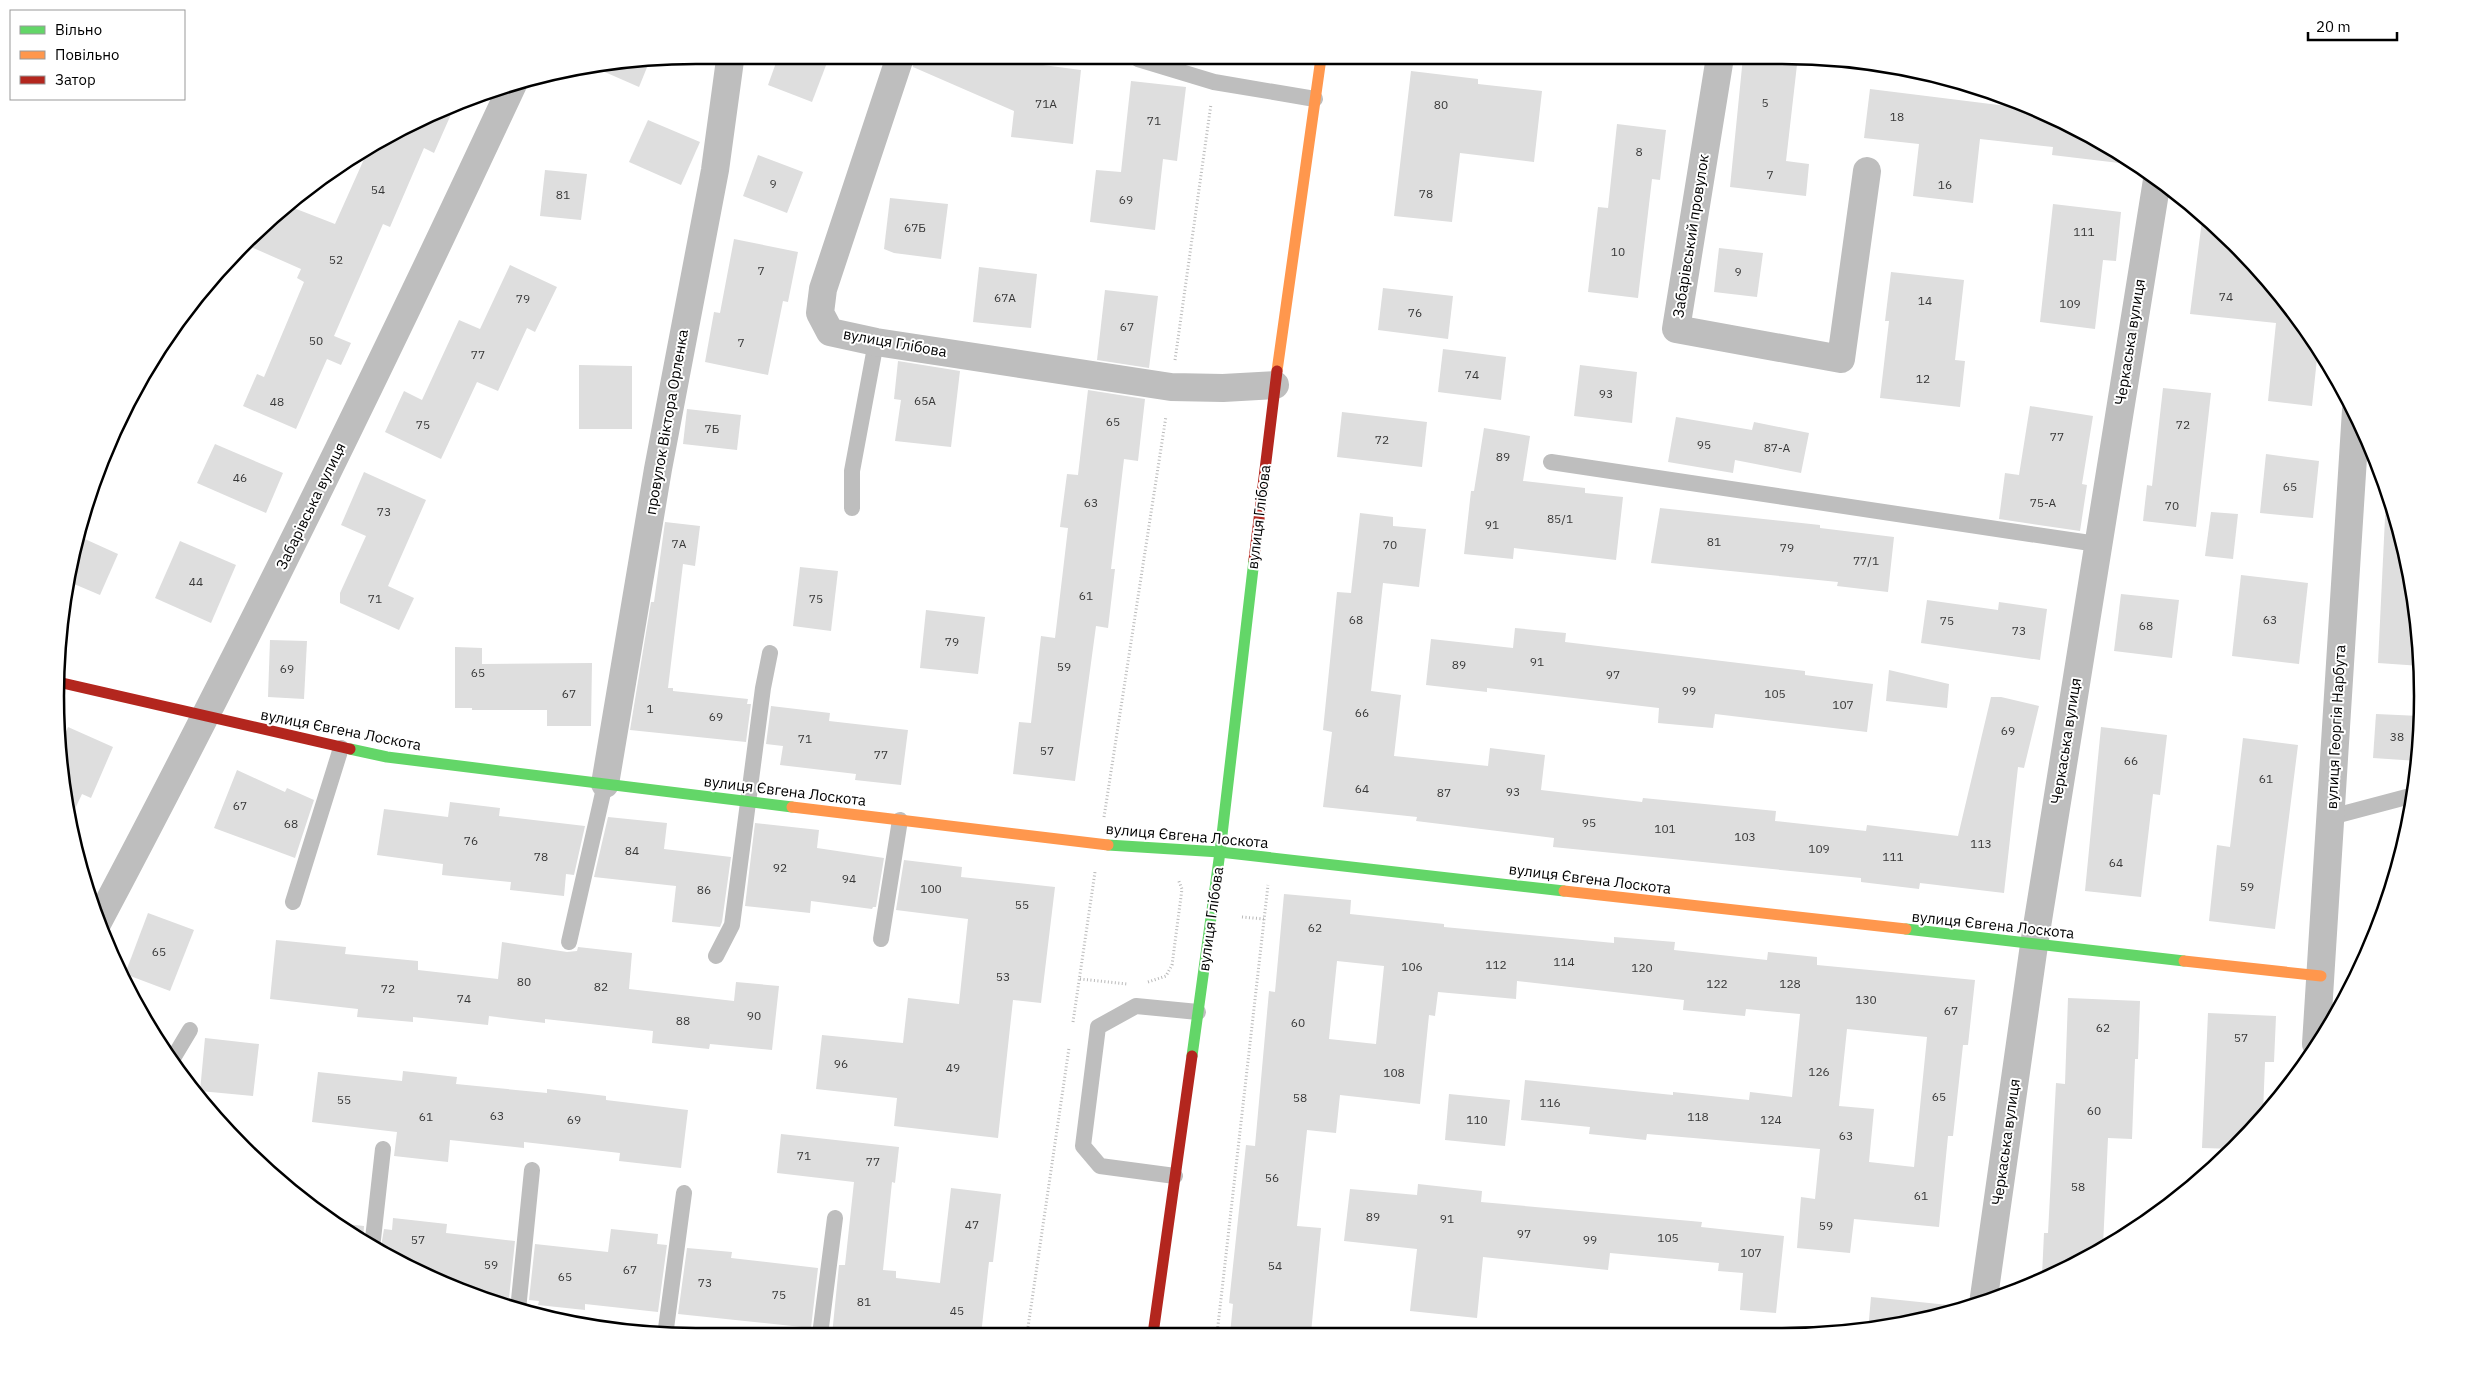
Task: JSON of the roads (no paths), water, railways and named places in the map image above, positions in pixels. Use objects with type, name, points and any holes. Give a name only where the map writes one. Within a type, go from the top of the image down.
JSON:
[{"type":"street","name":"провулок Віктора Орленка","points":[[605,784],[658,468],[715,170],[729,64]]},
{"type":"street","name":"вулиця Глібова","points":[[898,64],[823,289],[820,313],[830,332],[876,342],[1171,388],[1223,388],[1275,384]]},
{"type":"street","name":"вулиця Глібова","points":[[1154,1328],[1220,852],[1275,384],[1320,64]]},
{"type":"street","name":"Забарівський провулок","points":[[1719,64],[1676,329],[1841,359],[1867,170]]},
{"type":"street","name":"Забарівська вулиця","points":[[103,913],[206,718],[344,437],[509,92]]},
{"type":"street","name":"Черкаська вулиця","points":[[1984,1295],[2034,945],[2156,186]]},
{"type":"street","name":"вулиця Георгія Нарбута","points":[[2317,1033],[2355,429]]},
{"type":"street","name":"вулиця Євгена Лоскота","points":[[64,684],[206,718],[387,757],[1099,845],[1220,852],[2321,976]]},
{"type":"lane","points":[[1155,64],[1214,82],[1314,99]]},
{"type":"lane","points":[[852,508],[852,470],[876,342]]},
{"type":"lane","points":[[1551,462],[2097,544]]},
{"type":"lane","points":[[716,956],[732,925],[750,802],[763,688],[770,653]]},
{"type":"lane","points":[[293,902],[341,748]]},
{"type":"lane","points":[[569,942],[605,784]]},
{"type":"lane","points":[[2331,817],[2406,797]]},
{"type":"lane","points":[[881,940],[900,820]]},
{"type":"lane","points":[[1175,1176],[1100,1166],[1083,1146],[1098,1028],[1136,1006],[1198,1012]]},
{"type":"lane","points":[[175,1055],[190,1030]]},
{"type":"lane","points":[[373,1240],[383,1148]]},
{"type":"lane","points":[[519,1303],[532,1170]]},
{"type":"lane","points":[[666,1327],[684,1193]]},
{"type":"lane","points":[[821,1328],[835,1218]]}]
